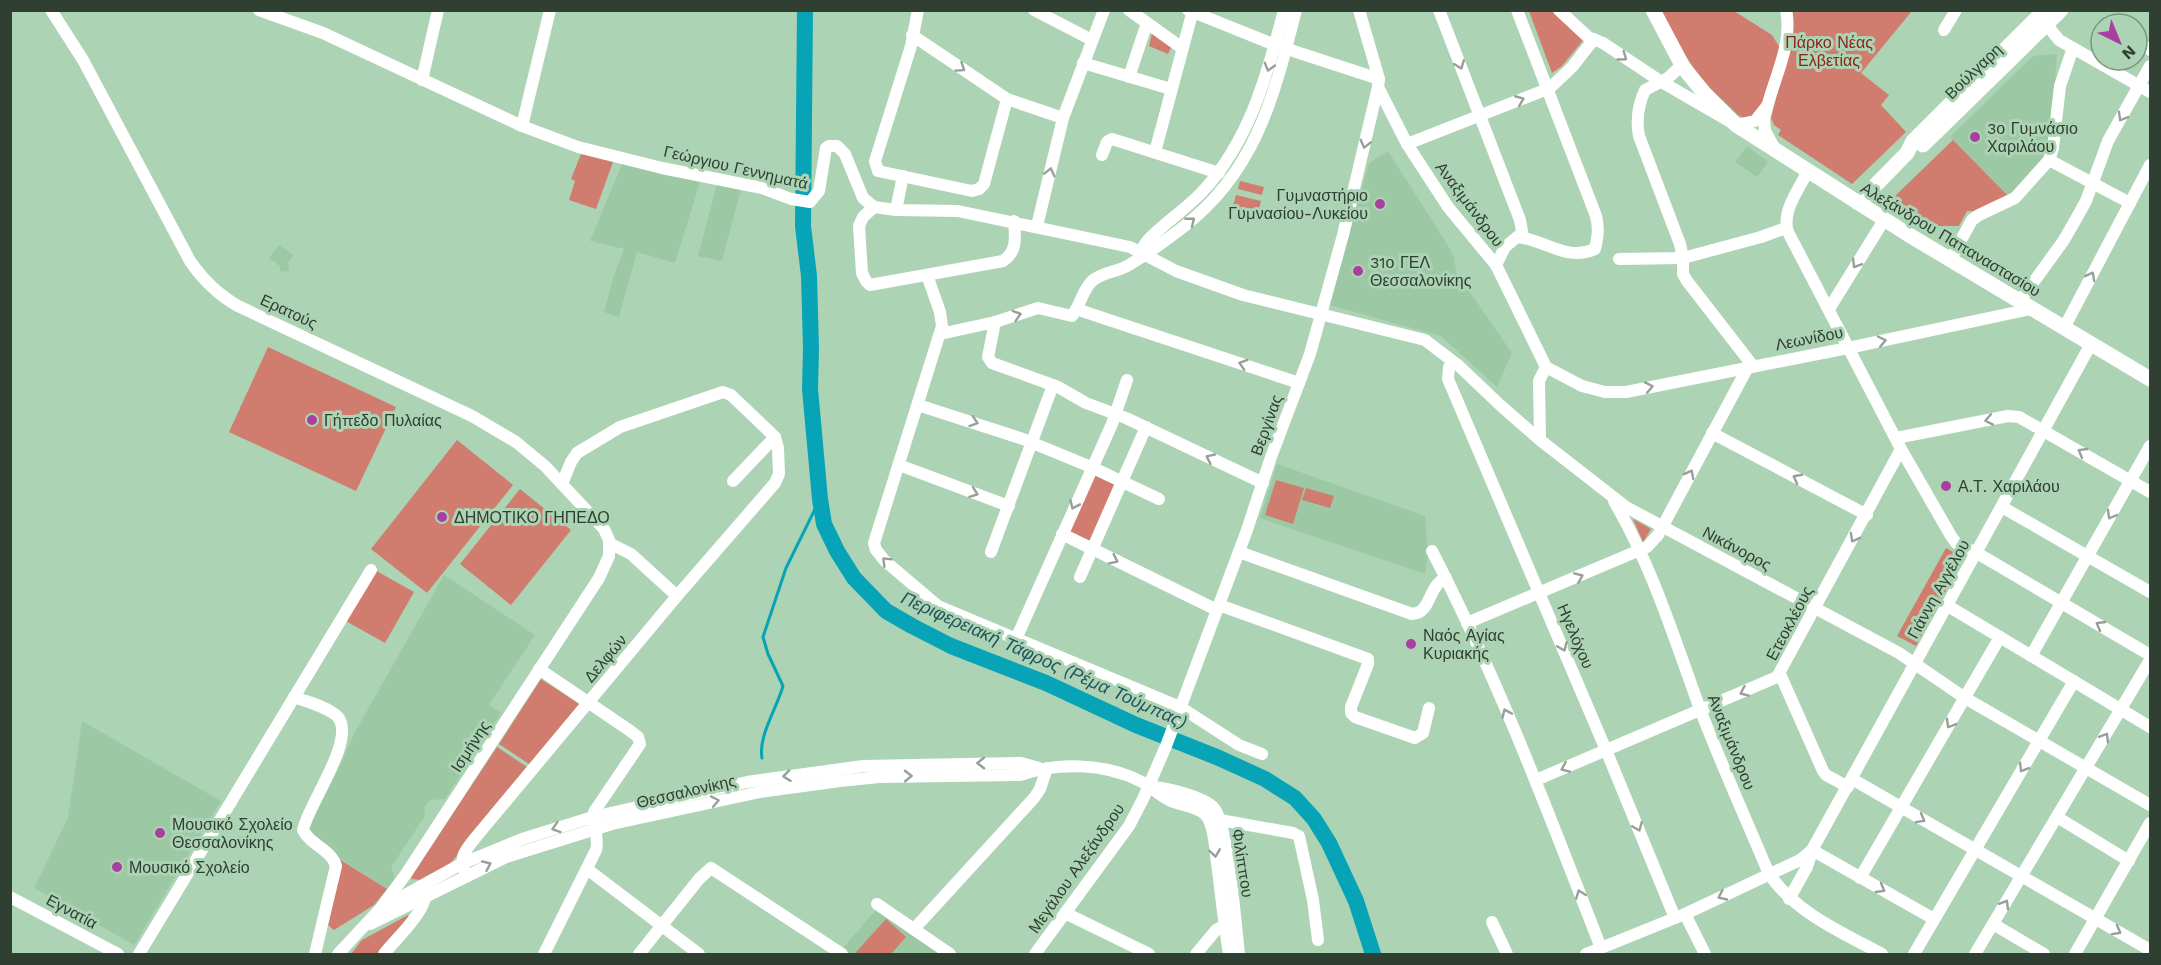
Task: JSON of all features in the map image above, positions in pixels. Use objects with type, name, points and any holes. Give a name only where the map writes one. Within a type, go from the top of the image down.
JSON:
[{"type":"main road","name":"Αλεξάνδρου Παπαναστασίου","points":[[1653,10],[1682,65],[1704,93],[1736,125],[1884,220],[2151,378]]},
{"type":"main road","name":"Βούλγαρη","points":[[1858,203],[1907,153],[1920,148],[2046,14],[2061,10]]},
{"type":"street","name":"Ερατούς","points":[[51,10],[83,60],[184,251],[207,283],[238,306],[487,423],[526,449],[562,484],[599,523],[608,536],[609,543]]},
{"type":"street","name":"Γεώργιου Γεννηματά","points":[[259,10],[322,33],[522,126],[578,147],[662,168],[762,188],[791,199],[805,202],[814,198],[819,191],[826,148],[837,146],[845,154],[863,198],[874,207]]},
{"type":"street","points":[[422,80],[438,10]]},
{"type":"street","points":[[522,126],[550,10]]},
{"type":"street","points":[[918,10],[875,164],[880,172],[972,191],[980,189],[984,183],[1007,99]]},
{"type":"street","points":[[1034,10],[1092,40]]},
{"type":"street","points":[[1037,226],[1063,118],[1104,10]]},
{"type":"street","points":[[1129,10],[1182,48]]},
{"type":"street","points":[[940,334],[995,322],[1042,308],[1071,317],[1084,291],[1095,278],[1128,266],[1196,217],[1219,194],[1236,171],[1268,112],[1284,10]]},
{"type":"street","points":[[1143,255],[1142,249],[1147,241],[1198,197],[1234,149],[1296,10]]},
{"type":"street","name":"Αναξιμάνδρου","points":[[1359,10],[1379,83],[1407,144],[1448,207],[1496,264],[1546,366]]},
{"type":"street","points":[[1439,10],[1520,220],[1523,237]]},
{"type":"street","points":[[1496,264],[1500,253],[1510,241],[1517,237],[1523,237],[1553,249],[1586,253],[1594,249],[1599,228],[1517,10]]},
{"type":"street","name":"Αλεξάνδρου Παπαναστασίου","points":[[1559,10],[1576,27],[1594,39],[1736,125]]},
{"type":"street","points":[[1778,152],[1765,131],[1764,124],[1785,45],[1788,29],[1786,10]]},
{"type":"street","points":[[1944,30],[1956,10]]},
{"type":"street","points":[[1155,152],[1190,12],[1379,83]]},
{"type":"street","points":[[2046,14],[2056,37],[2145,89]]},
{"type":"street","points":[[1129,77],[1147,23]]},
{"type":"street","points":[[1407,144],[1548,89],[1562,78],[1594,39]]},
{"type":"street","points":[[911,40],[1007,99],[1063,118]]},
{"type":"street","points":[[1950,260],[1976,217],[2015,198],[2049,160],[2053,148],[2060,86],[2073,48]]},
{"type":"street","points":[[1083,63],[1171,89]]},
{"type":"street","points":[[1467,623],[1640,551],[1651,543],[1750,367],[1683,274],[1680,244],[1638,130],[1638,110],[1642,96],[1648,87],[1668,78],[1682,65]]},
{"type":"street","points":[[2026,305],[2086,201],[2108,141],[2145,89],[2151,66]]},
{"type":"street","name":"Βεργίνας","points":[[1159,762],[1239,552],[1312,347],[1343,235],[1379,83]]},
{"type":"street","points":[[1736,125],[1755,121],[1767,106]]},
{"type":"street","points":[[1102,155],[1105,144],[1112,139],[1219,172]]},
{"type":"street","points":[[2049,160],[2130,203]]},
{"type":"street","points":[[1808,171],[1789,209],[1786,228],[1899,444],[1951,536],[1964,548],[1977,553],[2151,655]]},
{"type":"street","points":[[2064,328],[2149,171]]},
{"type":"street","points":[[896,210],[903,176]]},
{"type":"street","points":[[1014,221],[1015,247],[1006,260],[1000,263],[873,285],[867,284],[862,273],[859,226],[863,217],[874,207],[896,210],[958,211],[1014,221],[1130,247],[1176,271],[1243,294],[1321,313]]},
{"type":"street","points":[[1828,309],[1884,220]]},
{"type":"street","points":[[1619,259],[1683,260],[1786,228]]},
{"type":"street","points":[[927,275],[941,315],[940,334],[874,543],[876,550],[885,561],[935,604],[1180,707],[1239,745],[1262,754]]},
{"type":"street","name":"Λεωνίδου","points":[[1546,366],[1571,382],[1592,389],[1610,393],[1626,392],[1848,348],[2026,305]]},
{"type":"street","points":[[1076,309],[1299,382]]},
{"type":"street","name":"Νικάνορος","points":[[1321,313],[1428,342],[1459,366],[1540,440],[1626,507],[1899,653],[1965,698],[2151,805]]},
{"type":"street","points":[[995,322],[988,357],[990,362],[1053,386],[1263,483]]},
{"type":"street","name":"Γιάννη Αγγέλου","points":[[1789,899],[1807,867],[1812,850],[2091,344]]},
{"type":"street","points":[[1540,440],[1539,381],[1546,366]]},
{"type":"street","name":"Ηγελόχου","points":[[1449,367],[1448,379],[1606,750],[1680,916],[1705,954]]},
{"type":"street","points":[[1016,639],[1115,414],[1127,380]]},
{"type":"street","points":[[991,552],[1053,386]]},
{"type":"street","points":[[562,484],[577,453],[620,427],[726,392],[775,437],[733,481]]},
{"type":"street","points":[[918,405],[1006,432],[1091,467],[1159,500]]},
{"type":"street","points":[[1899,444],[2007,416],[2024,419],[2151,492]]},
{"type":"street","points":[[1080,577],[1146,428]]},
{"type":"street","points":[[1712,433],[1867,515]]},
{"type":"street","name":"Δελφών","points":[[464,870],[466,850],[476,837],[677,596],[776,483],[779,476],[779,464],[778,444],[775,437]]},
{"type":"street","name":"Ετεοκλέους","points":[[1536,780],[1777,677],[1867,515],[1899,444]]},
{"type":"street","points":[[2031,656],[2151,446]]},
{"type":"street","points":[[899,465],[1009,506]]},
{"type":"street","name":"Αναξιμάνδρου","points":[[1610,494],[1640,551],[1701,711],[1769,874],[1789,899],[1805,911],[1882,954]]},
{"type":"street","points":[[2002,507],[2151,592]]},
{"type":"street","points":[[1062,534],[1218,607],[1368,659],[1351,707],[1351,713],[1355,717],[1412,738],[1423,733],[1429,708]]},
{"type":"street","points":[[609,543],[631,554],[677,596]]},
{"type":"street","name":"Ισμήνης","points":[[338,954],[380,909],[406,874],[605,568],[609,556],[609,543]]},
{"type":"street","points":[[1432,551],[1467,623],[1536,780],[1601,948]]},
{"type":"street","points":[[1239,552],[1412,614],[1419,614],[1423,610],[1437,583],[1446,578]]},
{"type":"street","points":[[139,954],[371,570]]},
{"type":"street","points":[[1947,606],[2151,727]]},
{"type":"street","points":[[1860,878],[2000,637]]},
{"type":"street","points":[[1975,954],[2151,660]]},
{"type":"street","points":[[539,669],[590,701],[635,734],[639,740],[639,747],[597,808],[594,823],[597,845],[544,954]]},
{"type":"street","points":[[1780,674],[1826,775],[1850,783],[1901,808],[2151,950]]},
{"type":"street","points":[[1914,954],[2074,681]]},
{"type":"street","points":[[294,697],[337,716],[342,730],[341,745],[303,830],[332,857],[336,866],[315,954]]},
{"type":"street","name":"Μεγάλου Αλεξάνδρου","points":[[1035,954],[1125,832],[1151,786],[1159,762]]},
{"type":"street","name":"Θεσσαλονίκης","points":[[380,909],[464,870],[514,854],[594,823],[691,801],[760,780],[1022,763],[1043,768],[1107,769],[1120,772],[1151,786]]},
{"type":"street","points":[[914,929],[1034,798],[1040,789],[1043,768]]},
{"type":"street","name":"Φιλίππου","points":[[1151,786],[1168,789],[1206,802],[1215,810],[1220,820],[1229,872],[1232,953]]},
{"type":"street","name":"Φιλίππου","points":[[1151,786],[1172,801],[1200,811],[1208,819],[1213,836],[1225,926],[1232,953]]},
{"type":"street","points":[[2057,817],[2129,861]]},
{"type":"street","points":[[1220,820],[1293,832],[1299,836],[1313,900],[1318,940]]},
{"type":"street","points":[[2075,954],[2151,823]]},
{"type":"street","points":[[1812,850],[1934,919]]},
{"type":"street","name":"Γιάννη Αγγέλου","points":[[1586,954],[1680,916],[1800,860],[1812,850]]},
{"type":"street","points":[[587,869],[699,954]]},
{"type":"street","points":[[639,954],[707,870],[714,869],[842,954]]},
{"type":"street","points":[[384,954],[424,904],[422,891],[409,881],[406,874]]},
{"type":"street","name":"Θεσσαλονίκης","points":[[360,929],[422,891]]},
{"type":"street","name":"Εγνατία","points":[[10,897],[118,954]]},
{"type":"street","points":[[877,904],[950,954]]},
{"type":"street","points":[[1065,913],[1149,954]]},
{"type":"street","points":[[1492,921],[1507,954]]},
{"type":"street","points":[[1993,924],[2044,954]]},
{"type":"street","points":[[1196,954],[1216,930],[1225,926]]},
{"type":"street","points":[[1206,944],[1217,943],[1232,953]]},
{"type":"shaded area","points":[[2057,54],[2050,145],[2039,167],[2008,196],[1950,137],[2033,56]]},
{"type":"shaded area","points":[[1747,146],[1768,162],[1757,177],[1735,162]]},
{"type":"shaded area","points":[[1388,151],[1450,249],[1454,257],[1456,272],[1512,353],[1497,387],[1441,336],[1329,305],[1369,163]]},
{"type":"shaded area","points":[[622,164],[700,182],[675,263],[637,252],[619,317],[604,312],[624,249],[590,241]]},
{"type":"shaded area","points":[[717,184],[741,189],[722,261],[698,256]]},
{"type":"shaded area","points":[[279,245],[293,255],[287,264],[289,264],[288,272],[280,271],[280,266],[269,258]]},
{"type":"shaded area","points":[[1277,464],[1425,516],[1428,555],[1425,574],[1260,518]]},
{"type":"shaded area","points":[[444,575],[535,635],[489,705],[501,713],[445,799],[430,800],[424,808],[425,816],[391,867],[395,878],[387,889],[303,835],[355,732]]},
{"type":"shaded area","points":[[82,721],[221,801],[134,945],[34,888],[68,818]]},
{"type":"shaded area","points":[[877,909],[942,954],[846,954],[841,950]]},
{"type":"green space","points":[[1529,11],[1556,11],[1584,39],[1562,66],[1552,73]]},
{"type":"green space","points":[[1661,11],[1734,11],[1772,35],[1780,48],[1761,107],[1755,115],[1744,118],[1738,115],[1711,89],[1686,56]]},
{"type":"green space","name":"Πάρκο Νέας Ελβετίας","points":[[1793,11],[1912,11],[1861,73],[1889,95],[1881,105],[1906,132],[1852,184],[1778,135],[1781,130],[1774,125],[1771,118],[1793,33]]},
{"type":"green space","points":[[1153,29],[1173,44],[1168,54],[1149,46]]},
{"type":"green space","points":[[1953,140],[2008,196],[1983,209],[1967,211],[1959,226],[1927,226],[1906,221],[1899,216],[1895,208],[1895,196]]},
{"type":"green space","points":[[581,154],[613,162],[596,209],[569,200],[575,181],[571,179]]},
{"type":"green space","points":[[1240,181],[1264,187],[1262,195],[1238,189]]},
{"type":"green space","points":[[1236,195],[1261,201],[1258,213],[1233,206]]},
{"type":"green space","name":"Γήπεδο Πυλαίας","points":[[268,347],[396,407],[356,491],[229,432]]},
{"type":"green space","name":"ΔΗΜΟΤΙΚΟ ΓΗΠΕΔΟ","points":[[457,440],[513,485],[427,593],[371,549]]},
{"type":"green space","points":[[1094,472],[1119,483],[1092,542],[1068,531]]},
{"type":"green space","points":[[1276,480],[1304,488],[1293,524],[1265,515]]},
{"type":"green space","points":[[1306,488],[1334,496],[1330,508],[1302,500]]},
{"type":"green space","name":"ΔΗΜΟΤΙΚΟ ΓΗΠΕΔΟ","points":[[520,489],[571,530],[511,605],[460,564]]},
{"type":"green space","points":[[1633,519],[1651,529],[1643,542]]},
{"type":"green space","points":[[1946,548],[1964,558],[1916,646],[1897,636]]},
{"type":"green space","points":[[373,569],[414,592],[385,643],[344,620]]},
{"type":"green space","points":[[541,679],[582,706],[532,766],[499,744]]},
{"type":"green space","points":[[497,747],[530,769],[449,865],[421,880],[412,879],[411,877]]},
{"type":"green space","points":[[334,856],[387,889],[374,905],[334,930],[328,925]]},
{"type":"green space","points":[[408,915],[409,918],[379,954],[351,954],[362,940]]},
{"type":"green space","points":[[886,919],[906,937],[891,954],[858,954],[856,952]]},
{"type":"waterway","name":"Περιφερειακή Τάφρος (Ρέμα Τούμπας)","points":[[805,10],[803,226],[809,276],[810,389],[824,524],[837,551],[854,578],[886,611],[912,626],[951,646],[1046,683],[1136,725],[1219,758],[1265,779],[1295,798],[1314,819],[1329,843],[1356,901],[1373,954]]},
{"type":"waterway","points":[[762,758],[765,731],[783,686],[763,637],[786,568],[820,499]]},
{"type":"place","name":"3ο Γυμνάσιο Χαριλάου","points":[[1975,137]]},
{"type":"place","name":"Γυμναστήριο Γυμνασίου-Λυκείου","points":[[1380,204]]},
{"type":"place","name":"31ο ΓΕΛ Θεσσαλονίκης","points":[[1358,271]]},
{"type":"place","name":"Γήπεδο Πυλαίας","points":[[312,420]]},
{"type":"place","name":"Α.Τ. Χαριλάου","points":[[1946,486]]},
{"type":"place","name":"ΔΗΜΟΤΙΚΟ ΓΗΠΕΔΟ","points":[[442,517]]},
{"type":"place","name":"Ναός Αγίας Κυριακής","points":[[1411,644]]},
{"type":"place","name":"Μουσικό Σχολείο Θεσσαλονίκης","points":[[160,833]]},
{"type":"place","name":"Μουσικό Σχολείο","points":[[117,867]]}]
